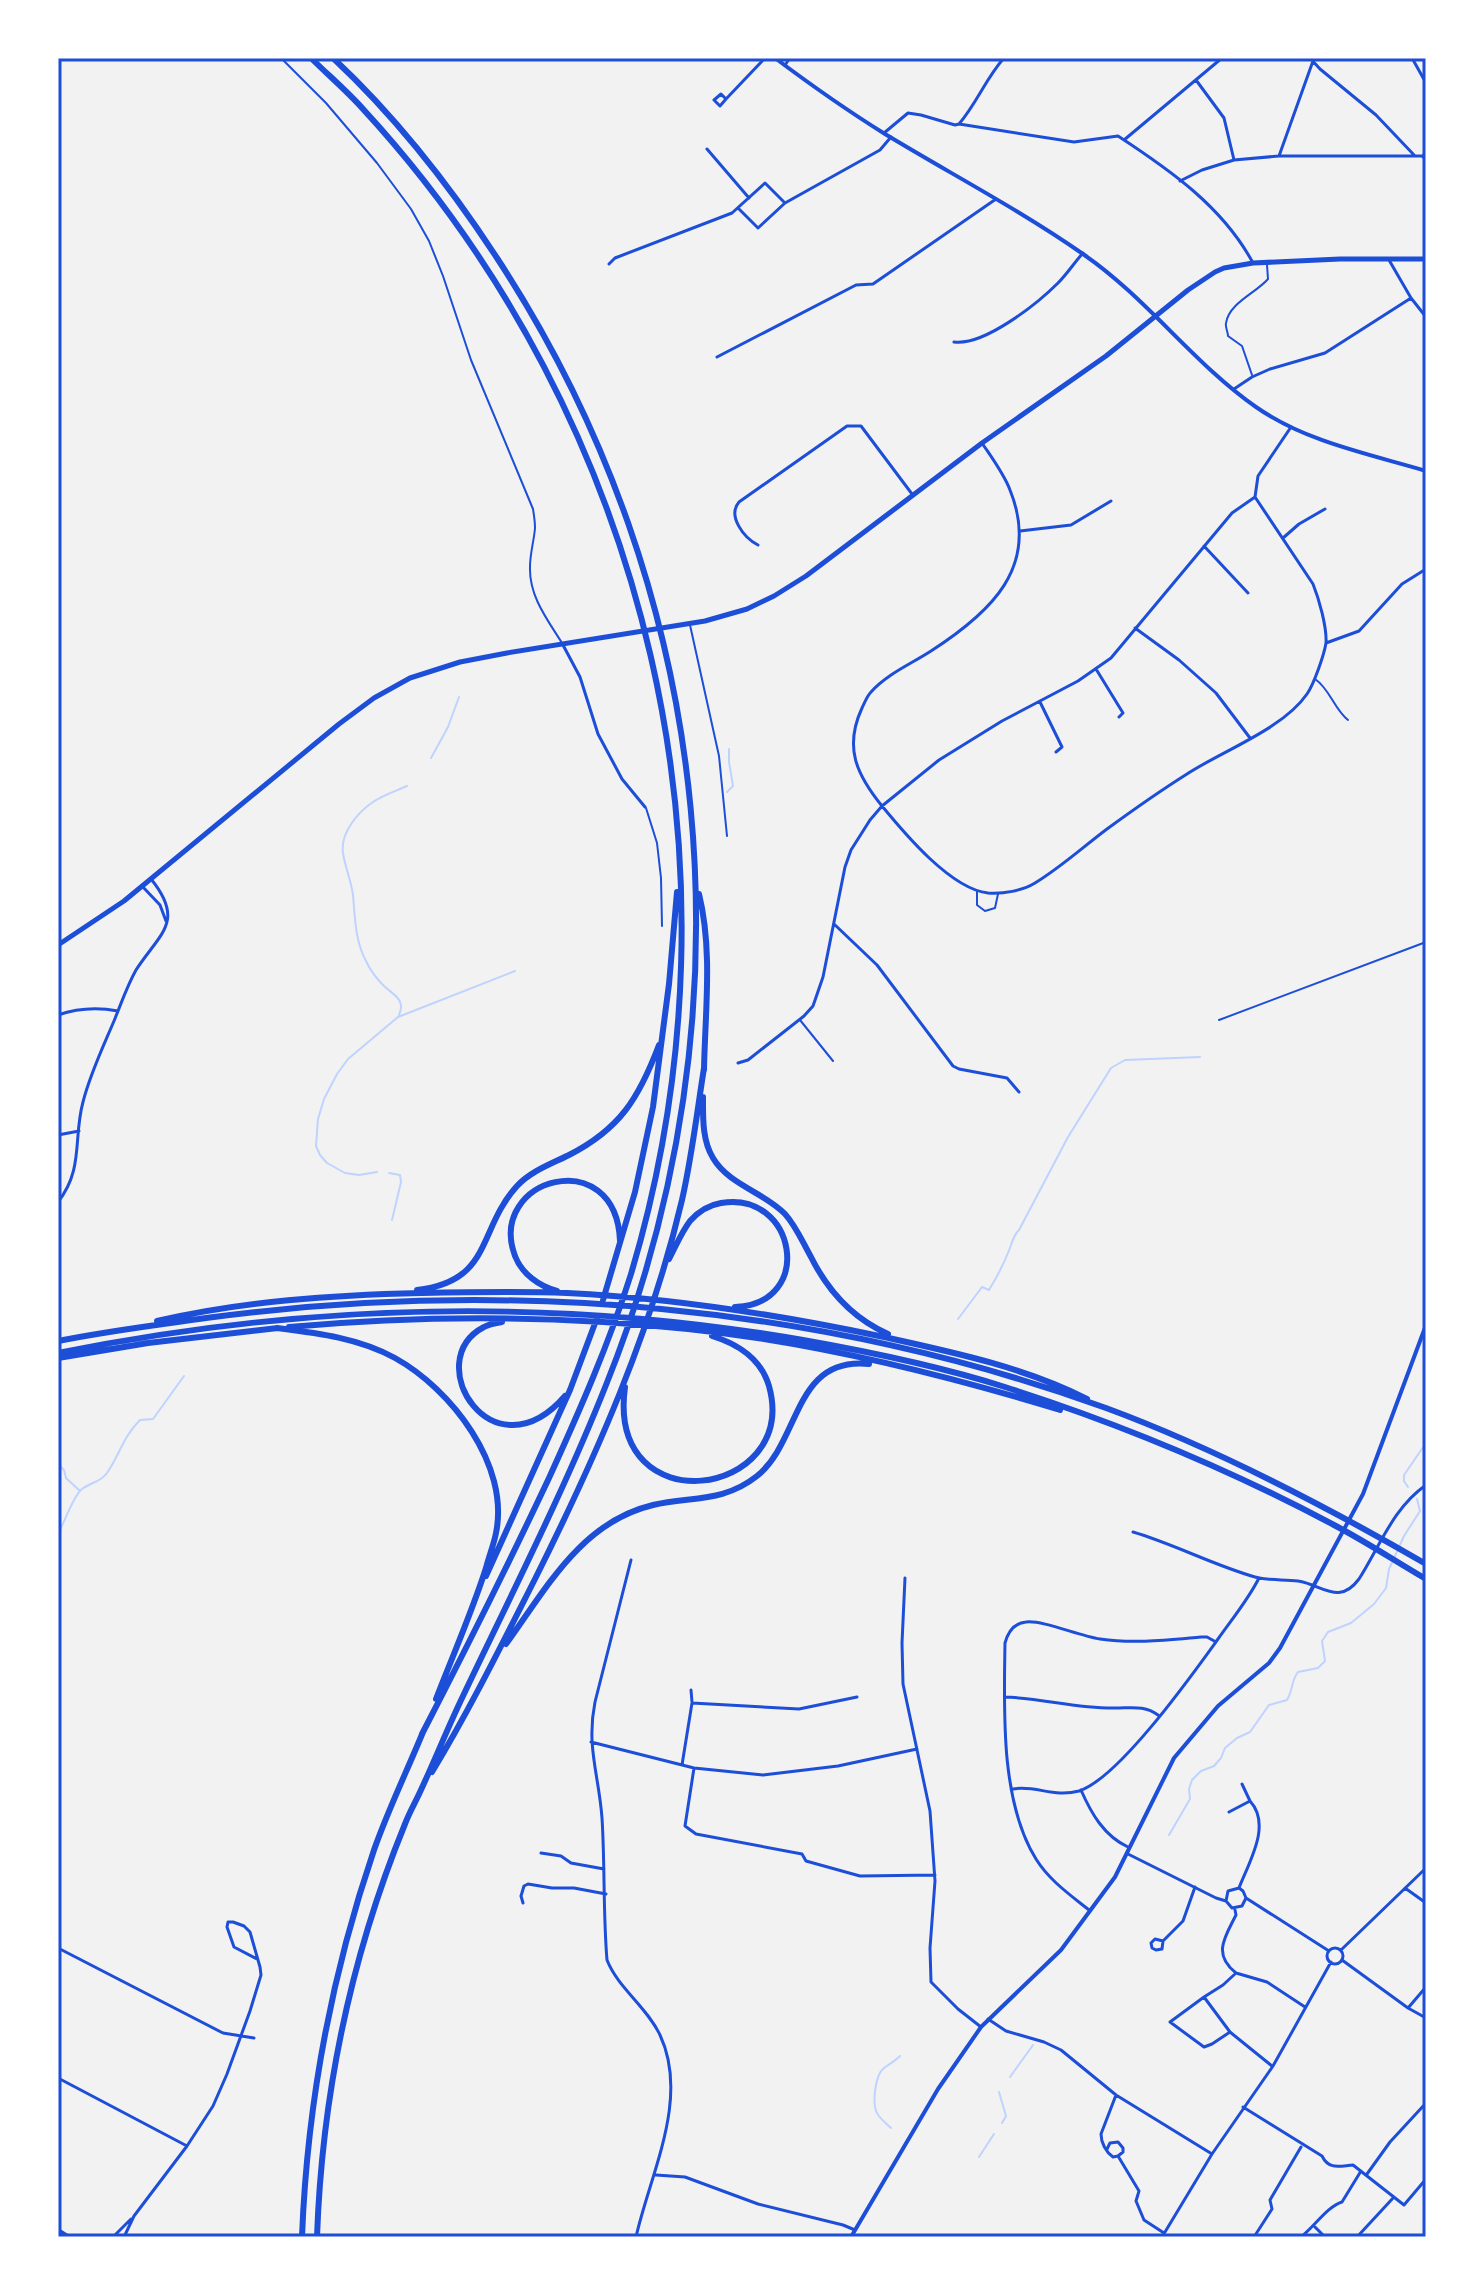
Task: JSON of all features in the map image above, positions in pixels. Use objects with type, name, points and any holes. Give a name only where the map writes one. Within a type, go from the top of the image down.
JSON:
[{"type":"highway","points":[[311,58],[362,108],[405,157],[467,240],[508,302],[559,398],[591,467],[613,521],[641,612],[663,710],[680,876],[682,954],[677,1038],[663,1139],[630,1275],[607,1344],[569,1434],[501,1580],[422,1734]]},
{"type":"highway","points":[[317,2237],[321,2170],[336,2055],[373,1913],[406,1821],[563,1490],[607,1384],[646,1275],[664,1204],[686,1086],[697,954],[696,879],[678,706],[656,609],[607,466],[580,404],[520,293],[442,179],[376,102],[333,58]]},
{"type":"highway","points":[[478,1593],[570,1390],[620,1247],[653,1107],[680,876]]},
{"type":"highway","points":[[696,879],[706,919],[704,1130],[711,1155],[717,1165],[786,1215],[826,1284],[848,1309],[873,1327],[906,1342]]},
{"type":"highway","points":[[58,1341],[197,1312],[437,1288],[455,1280],[467,1270],[484,1245],[506,1201],[518,1185],[541,1169],[592,1143],[631,1106],[647,1078],[663,1034]]},
{"type":"highway","points":[[420,1793],[495,1660],[563,1522],[626,1379],[661,1277],[682,1199],[704,1068]]},
{"type":"highway","points":[[587,1299],[533,1280],[517,1262],[511,1234],[514,1219],[528,1194],[551,1182],[565,1180],[598,1190],[612,1207],[619,1229],[620,1247]]},
{"type":"highway","points":[[114,1330],[259,1311],[421,1300],[587,1299],[671,1306],[752,1306],[776,1291],[783,1279],[788,1267],[786,1244],[779,1228],[763,1211],[739,1201],[715,1204],[692,1219],[661,1277]]},
{"type":"highway","points":[[382,1294],[568,1293]]},
{"type":"highway","points":[[671,1306],[891,1346],[976,1368],[1106,1408]]},
{"type":"highway","points":[[703,1306],[814,1323],[1002,1366],[1074,1392],[1208,1450],[1340,1515],[1426,1564]]},
{"type":"highway","points":[[58,1355],[176,1332],[343,1314],[441,1311],[742,1329],[862,1350],[1002,1386],[1113,1426],[1190,1456],[1335,1525],[1426,1579]]},
{"type":"highway","points":[[58,1355],[341,1322],[453,1318],[557,1321]]},
{"type":"highway","points":[[570,1390],[556,1406],[537,1419],[518,1425],[507,1424],[487,1418],[477,1410],[463,1391],[459,1366],[468,1343],[485,1327],[502,1321],[585,1318]]},
{"type":"highway","points":[[626,1379],[625,1429],[636,1451],[647,1463],[668,1476],[697,1482],[725,1477],[752,1458],[767,1435],[772,1408],[766,1378],[758,1364],[738,1346],[725,1340],[668,1324]]},
{"type":"highway","points":[[277,1328],[335,1337],[367,1346],[393,1357],[431,1383],[463,1418],[483,1453],[496,1492],[497,1532],[478,1593],[375,1849],[341,1965],[319,2067],[305,2179],[302,2237]]},
{"type":"highway","points":[[689,1329],[792,1345],[916,1371],[999,1391],[1113,1426]]},
{"type":"highway","points":[[495,1660],[560,1567],[588,1537],[604,1526],[650,1505],[731,1492],[757,1476],[775,1456],[810,1388],[830,1371],[848,1363],[916,1371]]},
{"type":"main road","points":[[775,58],[883,133],[1083,253],[1158,316],[1232,390],[1259,409],[1322,440],[1426,471]]},
{"type":"main road","points":[[58,945],[151,879],[300,755],[383,693],[410,678],[460,662],[689,624],[747,609],[777,594],[806,576],[982,443],[1106,356],[1215,272],[1267,262],[1426,259]]},
{"type":"main road","points":[[851,2237],[938,2089],[981,2027],[1061,1950],[1115,1877],[1174,1758],[1218,1706],[1275,1656],[1366,1486],[1426,1325]]},
{"type":"main road","points":[[58,2230],[69,2237]]},
{"type":"street","points":[[726,99],[765,58]]},
{"type":"street","points":[[785,65],[790,58]]},
{"type":"street","points":[[959,124],[983,91],[991,72],[1004,58]]},
{"type":"street","points":[[1124,140],[1222,58]]},
{"type":"street","points":[[1312,60],[1319,58]]},
{"type":"street","points":[[1412,58],[1426,83]]},
{"type":"street","points":[[1312,60],[1376,115],[1415,156]]},
{"type":"street","points":[[1279,156],[1312,60]]},
{"type":"street","points":[[1196,80],[1224,118],[1234,160]]},
{"type":"street","points":[[883,133],[908,113],[955,125],[1074,142],[1113,136],[1124,140],[1206,200],[1253,263]]},
{"type":"street","points":[[738,208],[758,228],[785,203],[880,150],[891,137]]},
{"type":"street","points":[[707,149],[749,198]]},
{"type":"street","points":[[1180,181],[1234,160],[1279,156],[1425,157],[1426,149]]},
{"type":"street","points":[[609,264],[615,258],[732,213],[765,183],[785,203]]},
{"type":"street","points":[[717,357],[856,285],[873,284],[996,199]]},
{"type":"street","points":[[954,342],[966,343],[982,337],[1030,307],[1058,283],[1083,253]]},
{"type":"street","points":[[1389,260],[1426,317]]},
{"type":"street","points":[[1232,390],[1270,369],[1325,353],[1411,298]]},
{"type":"street","points":[[758,545],[749,540],[734,517],[734,507],[847,426],[861,426],[914,497]]},
{"type":"street","points":[[982,443],[1010,488],[1020,531],[1019,556],[990,606],[933,650],[892,674],[869,693],[853,727],[854,758],[862,778],[882,806],[932,860],[955,881],[977,890],[998,893],[1032,885],[1188,773],[1290,713],[1309,692],[1326,643],[1319,599],[1313,584],[1255,497],[1258,476],[1291,427]]},
{"type":"street","points":[[738,1063],[748,1060],[800,1020],[813,1006],[823,977],[845,867],[851,850],[882,806],[939,760],[1111,658],[1232,513],[1255,497]]},
{"type":"street","points":[[1020,531],[1071,525],[1111,501]]},
{"type":"street","points":[[1283,538],[1299,524],[1325,509]]},
{"type":"street","points":[[1204,546],[1248,593]]},
{"type":"street","points":[[1326,643],[1359,631],[1402,584],[1426,569]]},
{"type":"street","points":[[1135,628],[1179,660],[1216,693],[1250,738]]},
{"type":"street","points":[[563,645],[580,677],[598,734],[622,779],[645,807]]},
{"type":"street","points":[[1096,669],[1123,713]]},
{"type":"street","points":[[1040,702],[1062,747]]},
{"type":"street","points":[[1056,752],[1067,743]]},
{"type":"street","points":[[58,1202],[73,1177],[86,1092],[131,979],[161,937],[166,921],[166,904],[151,879]]},
{"type":"street","points":[[142,886],[160,905],[166,921]]},
{"type":"street","points":[[834,924],[877,965],[953,1066],[1007,1078],[1019,1092]]},
{"type":"street","points":[[58,1015],[77,1009],[118,1011]]},
{"type":"street","points":[[58,1135],[79,1131]]},
{"type":"street","points":[[1133,1532],[1259,1578],[1294,1580],[1335,1593],[1348,1591],[1372,1558],[1397,1512],[1426,1485]]},
{"type":"street","points":[[631,1560],[595,1702],[591,1742],[600,1796],[607,1960],[660,2036],[671,2080],[663,2146],[636,2237]]},
{"type":"street","points":[[905,1578],[903,1684],[930,1811],[935,1875],[931,1982],[981,2027]]},
{"type":"street","points":[[1013,1789],[1021,1787],[1057,1794],[1081,1790],[1105,1775],[1159,1716],[1216,1642],[1259,1578]]},
{"type":"street","points":[[1090,1911],[1052,1880],[1036,1859],[1021,1827],[1006,1747],[1005,1643],[1010,1630],[1022,1623],[1036,1622],[1084,1636],[1114,1640],[1157,1642],[1207,1637],[1216,1642]]},
{"type":"street","points":[[682,1765],[692,1703],[691,1690]]},
{"type":"street","points":[[692,1703],[799,1709],[857,1697]]},
{"type":"street","points":[[1005,1697],[1094,1708],[1140,1707],[1151,1709],[1159,1716]]},
{"type":"street","points":[[591,1742],[694,1768],[763,1775],[838,1766],[917,1749]]},
{"type":"street","points":[[694,1768],[685,1826],[696,1834],[802,1854],[806,1861],[860,1876],[935,1875]]},
{"type":"street","points":[[1239,1888],[1261,1829],[1257,1809],[1242,1784]]},
{"type":"street","points":[[1081,1790],[1102,1827],[1129,1851],[1226,1901],[1229,1906],[1242,1906],[1246,1898]]},
{"type":"street","points":[[1229,1812],[1250,1801]]},
{"type":"street","points":[[541,1853],[604,1869]]},
{"type":"street","points":[[1341,1950],[1426,1868]]},
{"type":"street","points":[[523,1903],[521,1896],[524,1886],[528,1884],[606,1894]]},
{"type":"street","points":[[1163,1941],[1183,1921],[1195,1887]]},
{"type":"street","points":[[1239,1888],[1246,1898],[1329,1951]]},
{"type":"street","points":[[1226,1901],[1228,1891],[1239,1888]]},
{"type":"street","points":[[1405,1888],[1426,1903]]},
{"type":"street","points":[[1235,1908],[1236,1915],[1222,1943],[1227,1966],[1236,1973],[1267,1982],[1305,2007]]},
{"type":"street","points":[[113,2237],[134,2216],[213,2106],[241,2037],[261,1975],[257,1959],[250,1932],[238,1923],[228,1922],[234,1947],[257,1959]]},
{"type":"street","points":[[58,1948],[223,2033],[254,2038]]},
{"type":"street","points":[[1329,1951],[1334,1948],[1341,1950]]},
{"type":"street","points":[[1341,1950],[1342,1960]]},
{"type":"street","points":[[1329,1951],[1331,1962]]},
{"type":"street","points":[[1331,1962],[1342,1960]]},
{"type":"street","points":[[1342,1960],[1426,2018]]},
{"type":"street","points":[[1118,2156],[1139,2191],[1136,2201],[1144,2220],[1163,2235],[1212,2154],[1273,2066],[1331,1962]]},
{"type":"street","points":[[1230,2032],[1204,2047],[1170,2022],[1236,1973]]},
{"type":"street","points":[[1408,2008],[1426,1987]]},
{"type":"street","points":[[1204,1997],[1230,2032],[1273,2066]]},
{"type":"street","points":[[988,2019],[1006,2031],[1061,2050],[1116,2095],[1212,2154]]},
{"type":"street","points":[[58,2078],[187,2146]]},
{"type":"street","points":[[1107,2149],[1110,2143],[1121,2143],[1123,2152],[1118,2156],[1109,2155],[1102,2144],[1101,2134],[1116,2095]]},
{"type":"street","points":[[1366,2174],[1426,2103]]},
{"type":"street","points":[[1243,2107],[1322,2156],[1326,2164],[1332,2167],[1353,2165],[1404,2205],[1426,2179]]},
{"type":"street","points":[[1254,2237],[1272,2209],[1270,2200],[1302,2145]]},
{"type":"street","points":[[1301,2237],[1315,2227],[1335,2204],[1342,2202],[1361,2171]]},
{"type":"street","points":[[654,2175],[685,2177],[758,2204],[855,2230]]},
{"type":"street","points":[[1357,2237],[1394,2197]]},
{"type":"street","points":[[124,2237],[134,2216]]},
{"type":"street","points":[[1315,2227],[1325,2237]]},
{"type":"lane","points":[[281,58],[326,103],[377,163],[411,209],[429,241],[471,360],[533,509],[535,529],[530,571],[533,591],[563,645]]},
{"type":"lane","points":[[1252,377],[1242,346],[1228,336],[1226,323],[1236,304],[1260,289],[1268,279],[1267,262]]},
{"type":"lane","points":[[689,624],[719,756],[727,836]]},
{"type":"lane","points":[[1314,678],[1323,684],[1341,715],[1348,720]]},
{"type":"lane","points":[[645,807],[657,843],[662,926]]},
{"type":"lane","points":[[977,890],[977,905],[985,911],[995,908],[998,893]]},
{"type":"lane","points":[[1219,1020],[1426,942]]},
{"type":"lane","points":[[800,1020],[833,1061]]},
{"type":"waterway","points":[[431,758],[448,727],[459,697]]},
{"type":"waterway","points":[[727,792],[733,786],[729,749]]},
{"type":"waterway","points":[[399,1015],[400,1002],[374,974],[360,945],[343,845],[347,831],[362,811],[407,786]]},
{"type":"waterway","points":[[377,1172],[359,1175],[345,1173],[327,1163],[316,1146],[318,1119],[337,1074],[348,1059],[398,1017],[515,971]]},
{"type":"waterway","points":[[958,1319],[982,1287],[989,1290],[1014,1236],[1068,1137],[1111,1068],[1125,1060],[1200,1057]]},
{"type":"waterway","points":[[389,1173],[400,1175],[401,1182],[392,1220]]},
{"type":"waterway","points":[[58,1534],[78,1493],[104,1476],[134,1426],[140,1420],[153,1419],[184,1376]]},
{"type":"waterway","points":[[1408,1487],[1404,1475],[1426,1443]]},
{"type":"waterway","points":[[58,1464],[66,1478],[79,1490]]},
{"type":"waterway","points":[[1169,1835],[1190,1799],[1192,1780],[1201,1771],[1214,1766],[1225,1748],[1237,1738],[1250,1732],[1269,1705],[1287,1700],[1298,1672],[1318,1668],[1325,1661],[1322,1641],[1328,1632],[1351,1623],[1374,1604],[1386,1588],[1389,1569],[1420,1511],[1417,1499]]},
{"type":"waterway","points":[[1010,2077],[1033,2045]]},
{"type":"waterway","points":[[891,2128],[877,2113],[875,2089],[884,2068],[900,2056]]},
{"type":"waterway","points":[[999,2092],[1006,2116],[1002,2123]]},
{"type":"waterway","points":[[979,2157],[994,2134]]}]
